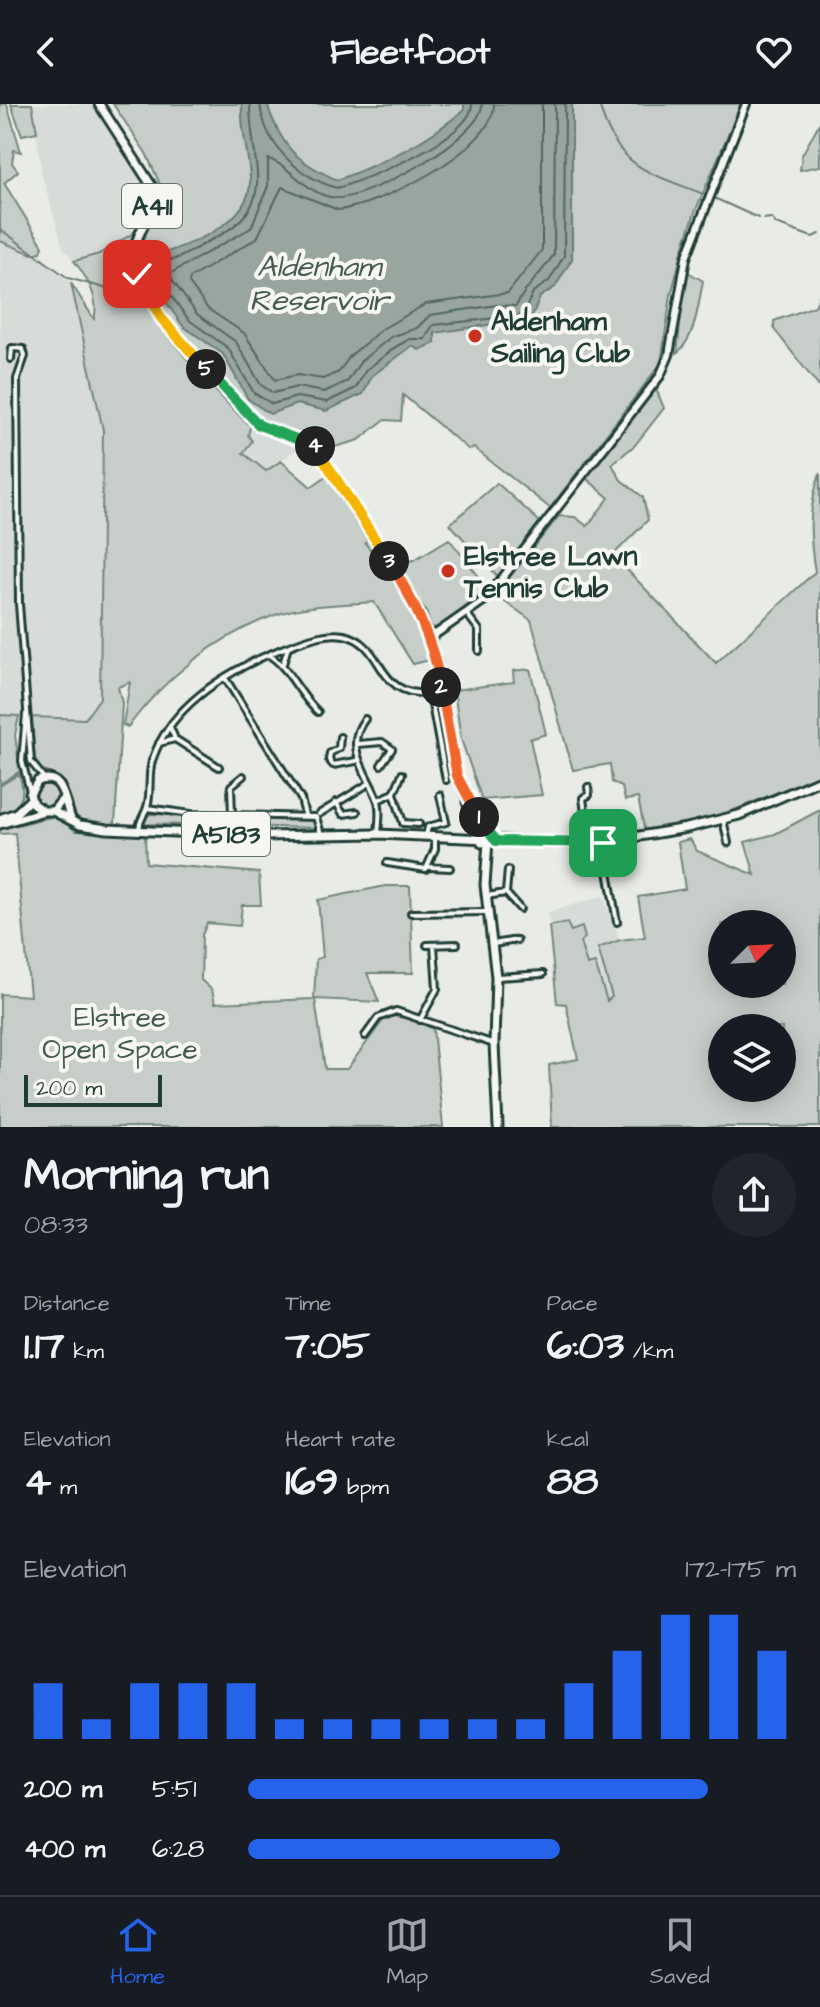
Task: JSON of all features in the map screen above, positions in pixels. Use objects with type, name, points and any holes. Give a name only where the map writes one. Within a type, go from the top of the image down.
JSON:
[{"type":"main road","name":"A411","points":[[99,104],[153,188],[153,205],[136,245],[134,265],[171,331],[251,419],[273,433],[310,443],[321,454],[404,585],[430,638],[450,751],[467,801]]},
{"type":"main road","points":[[0,821],[16,813],[31,796],[35,784],[45,779],[59,784],[71,819]]},
{"type":"main road","name":"A5183","points":[[48,811],[98,829],[244,835],[378,834],[589,844],[723,819],[751,811],[820,780]]},
{"type":"main road","points":[[31,796],[48,811]]},
{"type":"main road","points":[[0,821],[48,811],[63,799]]},
{"type":"main road","points":[[467,801],[477,814],[488,841],[486,896],[496,977],[494,1044],[498,1127]]},
{"type":"main road","points":[[467,801],[473,824],[488,841]]},
{"type":"main road","points":[[463,839],[473,824]]},
{"type":"street","points":[[430,638],[486,599],[660,376],[669,355],[686,258],[746,104]]},
{"type":"street","points":[[17,373],[10,351],[19,346],[25,353],[17,373],[19,604],[31,762],[35,771],[45,779]]},
{"type":"street","points":[[11,359],[22,360]]},
{"type":"street","points":[[467,614],[479,630],[479,651]]},
{"type":"street","points":[[139,829],[141,816],[147,808],[148,777],[159,743],[170,725],[191,703],[225,678],[269,655],[330,635],[351,637],[365,647],[390,683],[406,693],[432,694],[446,780]]},
{"type":"street","points":[[283,664],[288,647]]},
{"type":"street","points":[[269,655],[283,664],[296,689],[318,712]]},
{"type":"street","points":[[225,678],[301,799],[305,815]]},
{"type":"street","points":[[26,712],[22,761],[31,796]]},
{"type":"street","points":[[365,719],[359,726],[357,761],[378,800],[378,834]]},
{"type":"street","points":[[170,725],[175,739],[219,767]]},
{"type":"street","points":[[340,737],[339,748],[330,753],[329,760],[333,765],[357,761]]},
{"type":"street","points":[[159,743],[175,739]]},
{"type":"street","points":[[358,744],[382,742],[392,749],[381,765]]},
{"type":"street","points":[[402,774],[394,793],[403,823],[419,824]]},
{"type":"street","points":[[232,815],[231,786],[243,776]]},
{"type":"street","points":[[319,814],[368,784]]},
{"type":"street","points":[[588,787],[589,795],[583,798],[582,806],[589,844]]},
{"type":"street","points":[[378,800],[394,793]]},
{"type":"street","points":[[426,836],[428,827],[446,822],[440,795]]},
{"type":"street","points":[[336,802],[343,814],[357,812]]},
{"type":"street","points":[[147,808],[154,811],[232,815],[305,815],[318,819],[321,834]]},
{"type":"street","points":[[723,819],[728,843]]},
{"type":"street","points":[[428,868],[435,837]]},
{"type":"street","points":[[603,843],[617,922]]},
{"type":"street","points":[[387,863],[450,868]]},
{"type":"street","points":[[508,870],[506,893],[520,909]]},
{"type":"street","points":[[486,896],[506,893]]},
{"type":"street","points":[[411,913],[488,912]]},
{"type":"street","points":[[493,944],[517,940]]},
{"type":"street","points":[[427,945],[457,944]]},
{"type":"street","points":[[420,1020],[437,989],[434,945]]},
{"type":"street","points":[[496,977],[543,974]]},
{"type":"street","points":[[365,1036],[386,1012],[396,1011],[494,1044]]},
{"type":"shaded area","points":[[32,104],[93,104],[141,178],[148,198],[137,231],[99,254],[74,261],[63,248],[42,175]]},
{"type":"shaded area","points":[[0,241],[32,254],[41,252],[46,264],[71,283],[103,430],[101,698],[85,719],[0,715]]},
{"type":"shaded area","points":[[251,424],[271,435],[305,444],[266,471],[243,453],[252,441],[248,435]]},
{"type":"shaded area","points":[[603,896],[620,940],[599,949],[612,998],[607,1002],[557,1003],[548,912]]},
{"type":"green space","points":[[0,104],[7,104],[21,152],[14,150],[12,163],[18,171],[4,183],[43,246],[41,252],[32,254],[0,241]]},
{"type":"green space","points":[[11,104],[32,104],[37,132],[22,135]]},
{"type":"green space","points":[[113,104],[741,104],[695,212],[682,252],[671,295],[661,363],[550,508],[474,448],[468,449],[403,395],[401,421],[384,420],[359,440],[328,449],[311,439],[265,422],[242,406],[184,342],[150,294],[140,272],[136,256],[141,231],[156,191],[164,193],[146,153]]},
{"type":"green space","points":[[820,122],[820,166],[800,170],[802,155]]},
{"type":"green space","points":[[137,231],[128,260],[139,284],[182,347],[251,424],[248,435],[252,441],[243,453],[266,471],[281,461],[311,487],[329,474],[371,539],[365,543],[404,598],[430,660],[413,664],[374,602],[324,606],[275,615],[233,634],[193,660],[158,692],[128,727],[123,725],[130,682],[118,687],[122,703],[115,824],[98,825],[80,820],[62,779],[38,768],[32,717],[85,719],[100,698],[103,430],[71,283],[94,319],[93,296],[74,261],[99,254]]},
{"type":"green space","points":[[686,271],[703,281],[692,330],[677,353]]},
{"type":"green space","points":[[820,295],[820,388],[774,329],[774,321],[815,306]]},
{"type":"green space","points":[[656,389],[664,408],[635,445],[612,464],[621,480],[643,497],[648,520],[613,555],[716,663],[815,572],[811,522],[820,473],[820,775],[724,814],[645,833],[638,798],[625,800],[622,787],[612,782],[610,764],[573,770],[531,620],[495,595],[559,516],[575,517],[587,526],[609,498],[586,478]]},
{"type":"green space","points":[[497,483],[540,522],[498,577],[450,524]]},
{"type":"green space","name":"Elstree Lawn Tennis Club","points":[[449,539],[489,589],[438,628],[431,627],[399,563],[414,560]]},
{"type":"green space","points":[[530,669],[546,734],[530,739],[542,795],[482,800],[461,739],[454,690],[514,682],[513,671]]},
{"type":"green space","points":[[0,715],[19,716],[15,735],[20,771],[0,784]]},
{"type":"green space","points":[[19,774],[21,800],[14,808],[0,814],[0,786]]},
{"type":"green space","points":[[43,784],[51,784],[58,795],[51,806],[43,806],[36,799],[36,791]]},
{"type":"green space","points":[[820,810],[820,1127],[552,1127],[549,1065],[578,1059],[566,1004],[557,1003],[549,926],[567,923],[571,931],[582,927],[585,938],[580,942],[587,965],[595,963],[607,1001],[612,997],[598,948],[620,940],[645,937],[638,897],[685,889],[678,842],[690,839],[697,851],[755,875],[745,842],[775,834]]},
{"type":"green space","points":[[150,814],[309,818],[315,819],[318,828],[145,824],[144,819]]},
{"type":"green space","name":"Elstree Open Space","points":[[55,816],[76,831],[145,834],[146,863],[259,873],[261,905],[242,905],[240,926],[207,923],[202,935],[201,980],[212,990],[215,1003],[314,999],[316,959],[323,957],[318,900],[385,886],[410,886],[413,973],[367,973],[379,1002],[315,999],[325,1069],[347,1069],[387,1015],[413,1019],[433,1029],[443,1127],[0,1127],[0,994],[30,996],[15,833],[0,834],[0,829]]},
{"type":"water","name":"Aldenham Reservoir","points":[[242,104],[267,104],[278,132],[292,151],[337,180],[419,142],[464,110],[464,104],[572,104],[572,259],[555,287],[540,297],[530,321],[518,326],[500,323],[435,333],[435,343],[419,350],[412,346],[372,376],[363,394],[326,411],[297,404],[270,414],[248,399],[223,354],[183,326],[156,288],[150,258],[198,240],[229,221],[241,209],[248,194],[250,178]]},
{"type":"waterway","points":[[599,104],[606,126],[625,155],[651,173],[706,195]]},
{"type":"waterway","points":[[712,197],[758,218]]},
{"type":"waterway","points":[[763,219],[771,218],[776,224],[812,237],[820,234]]},
{"type":"waterway","points":[[0,229],[68,278],[112,290]]},
{"type":"place","name":"Aldenham Sailing Club","points":[[475,336]]},
{"type":"place","name":"Elstree Lawn Tennis Club","points":[[448,571]]},
{"type":"route","points":[[137,274],[171,331],[251,419],[273,433],[310,443],[328,463],[421,615],[434,651],[457,776],[467,801],[496,841],[603,843]]}]
